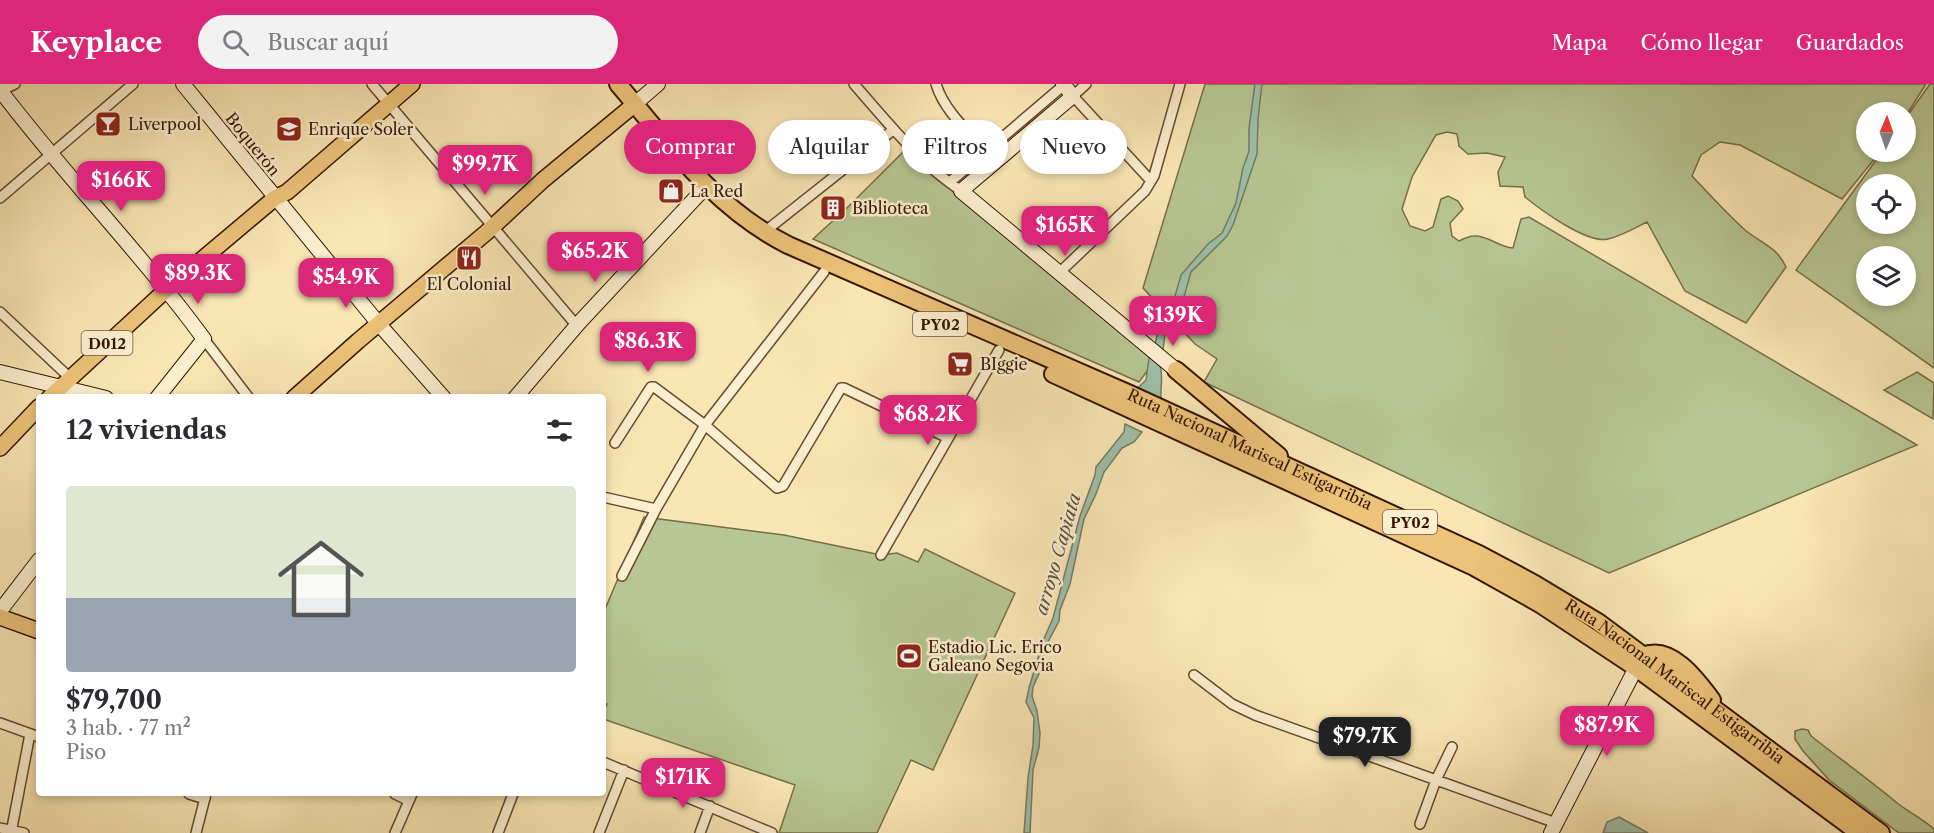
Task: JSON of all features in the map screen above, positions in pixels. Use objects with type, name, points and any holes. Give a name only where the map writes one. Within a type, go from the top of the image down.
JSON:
[{"type":"highway","name":"Ruta Nacional Mariscal Estigarribia","points":[[604,84],[631,107],[730,209],[763,233],[1127,399],[1474,567],[1639,661],[1721,713],[1881,833]]},
{"type":"highway","name":"Ruta Nacional Mariscal Estigarribia","points":[[618,84],[631,107],[700,193],[724,216],[758,241],[999,350],[1127,399]]},
{"type":"highway","points":[[1176,370],[1304,474]]},
{"type":"highway","name":"Ruta Nacional Mariscal Estigarribia","points":[[1162,416],[1304,474],[1488,559],[1598,622],[1639,661],[1859,833]]},
{"type":"main road","name":"D012","points":[[387,101],[401,84]]},
{"type":"main road","name":"D012","points":[[53,394],[167,289],[275,198],[286,192],[387,101],[412,84]]},
{"type":"main road","points":[[298,394],[378,323],[493,227],[543,180],[631,107]]},
{"type":"main road","points":[[0,448],[36,411]]},
{"type":"main road","points":[[0,617],[36,630]]},
{"type":"street","points":[[15,84],[0,91],[50,155],[167,289],[246,394]]},
{"type":"street","points":[[0,198],[133,84]]},
{"type":"street","name":"Boquerón","points":[[183,84],[378,323],[440,394]]},
{"type":"street","points":[[372,84],[577,326]]},
{"type":"street","points":[[631,107],[658,84]]},
{"type":"street","points":[[854,84],[893,130],[937,173],[1176,370]]},
{"type":"street","points":[[936,84],[939,95],[959,120]]},
{"type":"street","points":[[1008,135],[1066,87],[1086,84]]},
{"type":"street","points":[[1059,273],[1145,191],[1151,181],[1180,84]]},
{"type":"street","points":[[956,187],[1066,87]]},
{"type":"street","points":[[1066,87],[1151,181]]},
{"type":"street","points":[[763,233],[893,130]]},
{"type":"street","points":[[956,187],[968,174]]},
{"type":"street","points":[[518,394],[577,326],[700,193]]},
{"type":"street","points":[[622,576],[656,509],[705,425],[824,272]]},
{"type":"street","points":[[0,312],[65,381]]},
{"type":"street","points":[[160,394],[204,339]]},
{"type":"street","points":[[881,555],[999,350]]},
{"type":"street","points":[[0,372],[65,381],[96,394]]},
{"type":"street","points":[[615,443],[651,387],[705,425],[777,488],[783,486],[841,388],[948,438]]},
{"type":"street","points":[[606,498],[656,509]]},
{"type":"street","points":[[0,611],[36,564]]},
{"type":"street","points":[[1194,675],[1232,704],[1255,715],[1436,780],[1554,828],[1639,661]]},
{"type":"street","points":[[0,723],[34,735],[12,832]]},
{"type":"street","points":[[1420,824],[1436,780],[1452,747]]},
{"type":"street","points":[[606,763],[772,833]]},
{"type":"street","points":[[599,833],[624,771]]},
{"type":"street","points":[[196,833],[205,796]]},
{"type":"street","points":[[498,833],[512,796]]},
{"type":"street","points":[[395,833],[411,797]]},
{"type":"street","points":[[700,833],[710,806]]},
{"type":"street","points":[[0,828],[24,833]]},
{"type":"shaded area","points":[[1205,84],[1926,84],[1915,102],[1856,102],[1856,162],[1872,162],[1862,174],[1856,174],[1856,182],[1842,199],[1740,145],[1720,142],[1701,155],[1692,176],[1745,230],[1773,250],[1786,267],[1746,323],[1685,291],[1647,222],[1608,239],[1588,236],[1553,217],[1525,197],[1523,187],[1500,186],[1498,172],[1505,157],[1487,153],[1468,154],[1459,146],[1457,134],[1447,132],[1436,135],[1412,177],[1402,209],[1410,226],[1425,231],[1433,227],[1441,199],[1448,196],[1458,201],[1463,209],[1450,223],[1452,236],[1459,241],[1470,236],[1479,236],[1513,248],[1521,219],[1529,217],[1917,445],[1609,573],[1204,382],[1217,359],[1195,344],[1143,288]]},
{"type":"shaded area","points":[[1255,84],[1262,84],[1257,154],[1233,225],[1227,236],[1191,272],[1180,311],[1176,318],[1163,323],[1165,334],[1163,350],[1155,344],[1158,327],[1170,314],[1181,275],[1208,244],[1222,233],[1236,203],[1249,151],[1249,128]]},
{"type":"shaded area","points":[[1930,84],[1934,84],[1934,368],[1796,270],[1856,188],[1856,234],[1916,234],[1916,174],[1866,174],[1875,162],[1916,162],[1916,104]]},
{"type":"shaded area","points":[[902,153],[902,174],[938,174],[1156,359],[1139,382],[813,239],[881,174],[890,174],[890,165]]},
{"type":"shaded area","points":[[1150,351],[1161,368],[1161,399],[1138,388],[1146,380]]},
{"type":"shaded area","points":[[1917,372],[1934,383],[1933,419],[1884,390]]},
{"type":"shaded area","points":[[1125,424],[1142,432],[1134,442],[1122,448],[1104,472],[1084,519],[1070,584],[1060,610],[1059,621],[1048,642],[1042,659],[1042,667],[1033,687],[1032,696],[1040,733],[1039,748],[1033,770],[1030,833],[1024,833],[1034,718],[1026,702],[1029,688],[1043,641],[1053,618],[1080,516],[1096,467],[1124,432]]},
{"type":"shaded area","points":[[644,517],[784,535],[881,555],[897,553],[918,562],[925,549],[1015,593],[933,770],[911,760],[877,833],[779,833],[795,785],[606,720],[606,607]]},
{"type":"shaded area","points":[[1808,730],[1811,736],[1929,825],[1934,829],[1934,833],[1899,833],[1829,780],[1795,739],[1795,731]]},
{"type":"shaded area","points":[[1619,817],[1648,833],[1603,833],[1607,822]]},
{"type":"place","name":"Liverpool","points":[[108,124]]},
{"type":"place","name":"Enrique Soler","points":[[289,129]]},
{"type":"place","name":"La Red","points":[[671,191]]},
{"type":"place","name":"Biblioteca","points":[[833,208]]},
{"type":"place","name":"El Colonial","points":[[469,258]]},
{"type":"place","name":"BIggie","points":[[960,364]]},
{"type":"place","name":"Estadio Lic. Erico Galeano Segovia","points":[[909,656]]},
{"type":"water label","name":"arroyo Capiata","points":[[1058,554]]}]
